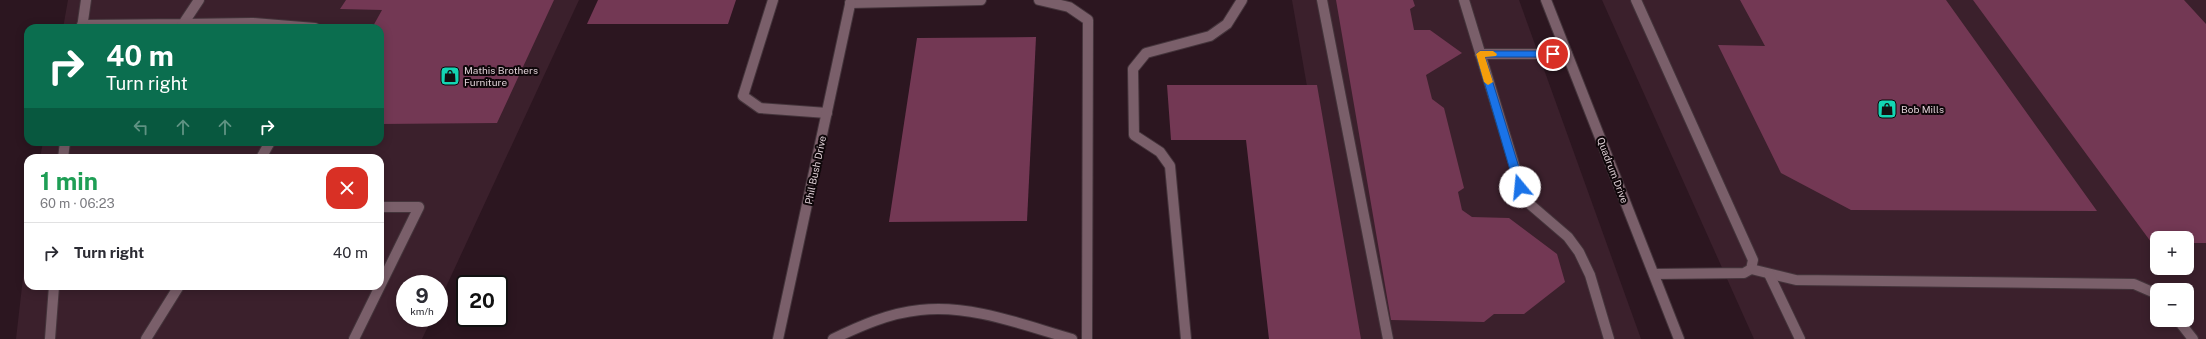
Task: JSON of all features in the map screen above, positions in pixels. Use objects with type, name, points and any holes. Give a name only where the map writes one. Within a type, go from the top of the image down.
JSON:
[{"type":"street","points":[[82,24],[86,0]]},
{"type":"street","points":[[183,24],[199,0]]},
{"type":"street","points":[[773,0],[743,96],[760,108],[827,113]]},
{"type":"street","points":[[850,2],[981,0]]},
{"type":"street","points":[[1039,0],[1069,7],[1088,20],[1087,339]]},
{"type":"street","points":[[1186,339],[1170,166],[1160,152],[1134,135],[1133,69],[1146,53],[1210,36],[1227,24],[1242,0]]},
{"type":"street","points":[[1322,0],[1388,339]]},
{"type":"street","points":[[1464,0],[1525,200],[1533,210],[1574,243],[1583,259],[1610,339]]},
{"type":"street","name":"Quadrum Drive","points":[[1546,0],[1679,339]]},
{"type":"street","points":[[1636,0],[1753,260],[1750,269],[1744,273],[1654,274]]},
{"type":"street","name":"Phil Bush Drive","points":[[778,339],[850,2]]},
{"type":"street","points":[[1480,54],[1567,54]]},
{"type":"street","points":[[384,207],[419,207],[384,278]]},
{"type":"street","points":[[1750,269],[1796,280],[2134,284],[2150,291]]},
{"type":"street","points":[[1769,274],[1800,339]]},
{"type":"street","points":[[50,339],[54,290]]},
{"type":"street","points":[[146,339],[177,290]]},
{"type":"street","points":[[354,339],[378,290]]},
{"type":"street","points":[[833,339],[888,316],[932,309],[988,315],[1072,339]]},
{"type":"street","points":[[2184,327],[2193,339]]},
{"type":"shaded area","points":[[68,0],[579,0],[448,283],[448,275],[396,275],[396,327],[428,327],[422,339],[16,339],[24,269],[24,290],[384,290],[384,154],[41,154],[42,146],[384,146],[384,24],[64,24]]},
{"type":"shaded area","points":[[1292,0],[1519,0],[1641,339],[1351,339]]},
{"type":"shaded area","points":[[1602,0],[2206,0],[2206,339],[1754,339]]},
{"type":"building","name":"Mathis Brothers Furniture","points":[[346,0],[554,0],[497,123],[384,124],[384,24],[374,24],[382,10],[340,9]]},
{"type":"building","points":[[598,0],[736,0],[728,24],[587,24]]},
{"type":"building","points":[[1336,0],[1413,0],[1415,6],[1410,9],[1414,30],[1430,30],[1462,53],[1426,75],[1432,99],[1444,108],[1464,188],[1458,192],[1462,210],[1472,217],[1509,218],[1557,254],[1565,282],[1524,314],[1494,314],[1484,322],[1391,320]]},
{"type":"building","name":"Bob Mills","points":[[1740,0],[1946,0],[2097,211],[1851,210],[1781,173],[1718,45],[1765,46]]},
{"type":"building","points":[[1973,0],[2184,0],[2206,24],[2206,243],[2194,243],[2194,231],[2150,231],[2150,241]]},
{"type":"building","points":[[1036,37],[1027,221],[889,222],[917,38]]},
{"type":"building","points":[[1167,85],[1317,85],[1361,339],[1269,339],[1246,140],[1171,140]]},
{"type":"slow traffic","points":[[1488,82],[1480,54],[1493,54]]},
{"type":"place","name":"Mathis Brothers Furniture","points":[[450,76]]},
{"type":"place","name":"Bob Mills","points":[[1887,109]]},
{"type":"route","points":[[1520,187],[1480,54],[1553,54]]}]
